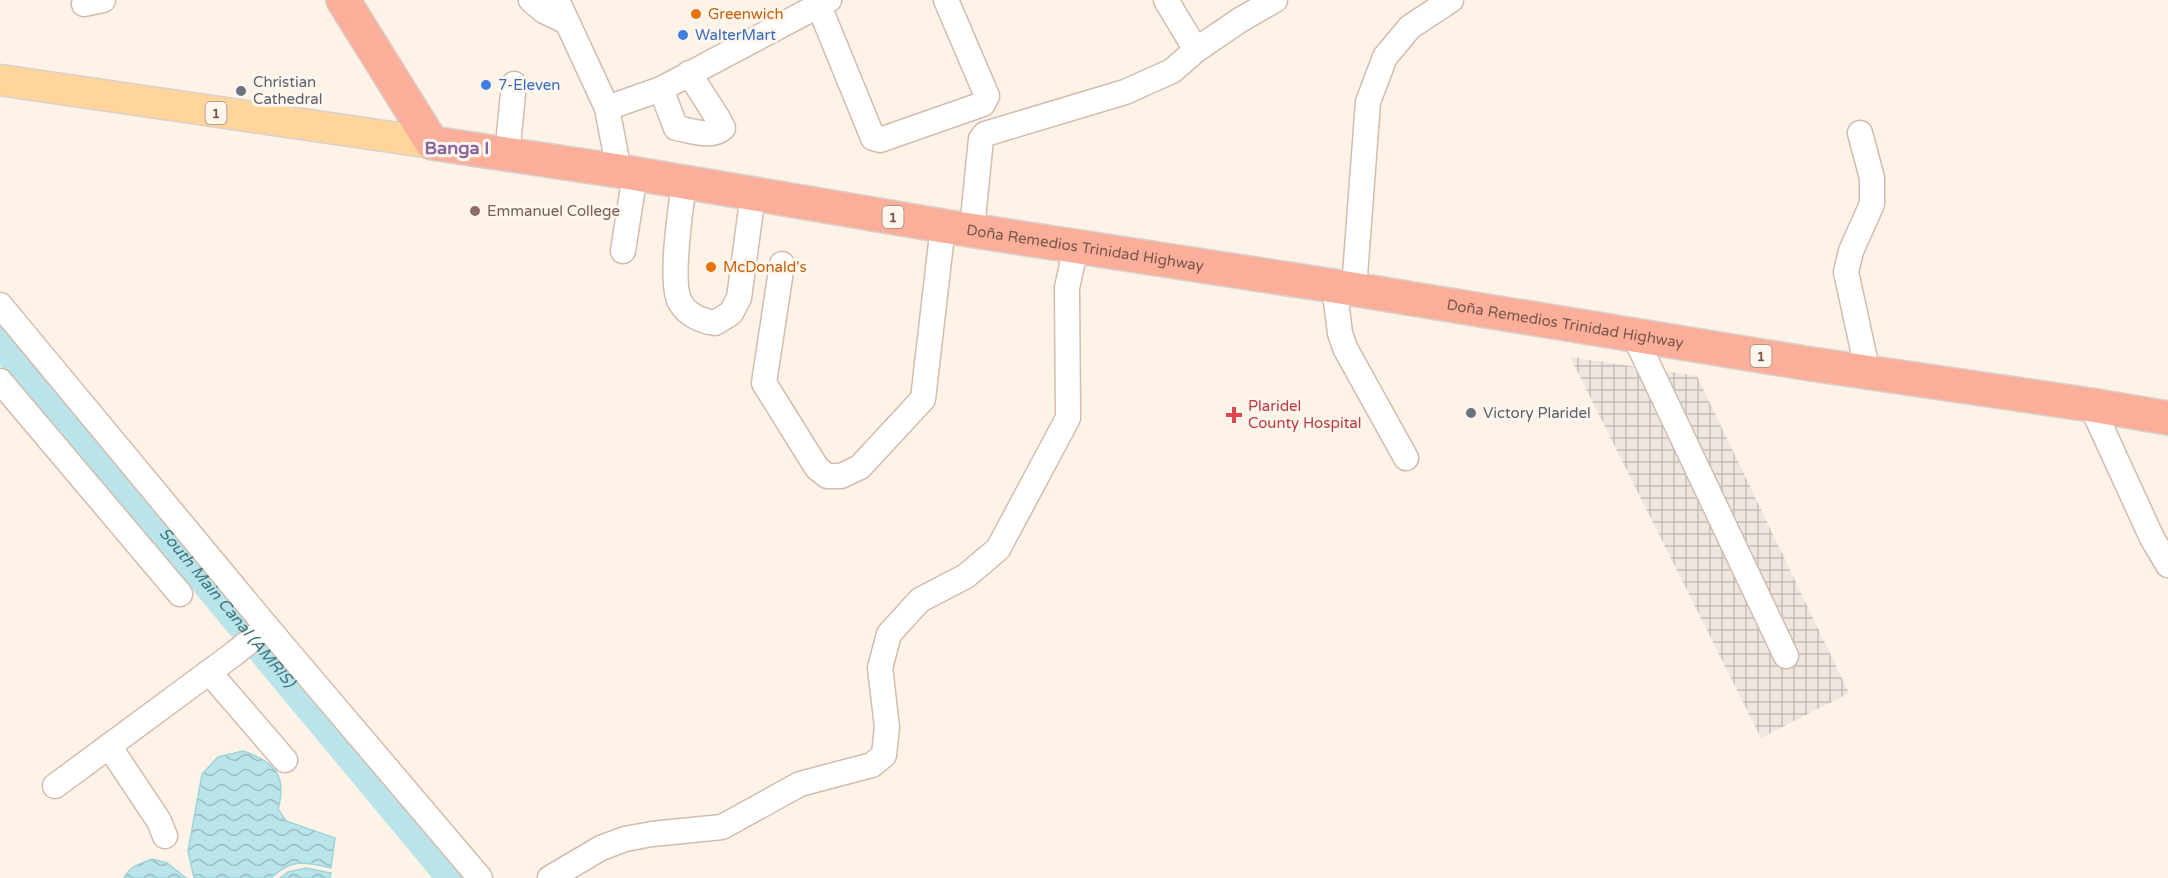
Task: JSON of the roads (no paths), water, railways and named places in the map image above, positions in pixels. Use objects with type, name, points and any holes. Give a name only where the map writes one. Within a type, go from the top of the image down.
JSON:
[{"type":"highway","points":[[343,0],[432,143]]},
{"type":"highway","name":"Doña Remedios Trinidad Highway","points":[[432,143],[627,172],[958,228],[1868,373],[2168,418]]},
{"type":"main road","name":"Doña Remedios Trinidad Highway","points":[[0,80],[432,143]]},
{"type":"street","points":[[531,0],[544,11],[567,22]]},
{"type":"street","points":[[557,0],[607,108],[627,172],[623,251]]},
{"type":"street","points":[[607,108],[662,88],[824,3],[873,138],[880,140],[983,104],[987,96],[946,0]]},
{"type":"street","points":[[1166,0],[1196,50]]},
{"type":"street","points":[[782,264],[764,383],[817,468],[826,476],[841,476],[860,467],[923,399],[958,228],[981,139],[985,134],[1125,92],[1172,71],[1196,50],[1240,20],[1275,0]]},
{"type":"street","points":[[1406,458],[1345,348],[1340,333],[1344,288],[1368,102],[1385,57],[1410,27],[1451,0]]},
{"type":"street","points":[[662,88],[676,128],[718,133],[723,128],[689,74]]},
{"type":"street","points":[[507,155],[514,84]]},
{"type":"street","points":[[1860,133],[1872,178],[1872,204],[1851,251],[1846,272],[1868,373]]},
{"type":"street","points":[[684,182],[675,284],[680,303],[692,315],[703,321],[715,323],[731,313],[739,298],[753,194]]},
{"type":"street","points":[[550,878],[601,848],[625,839],[722,826],[743,817],[765,802],[800,784],[872,765],[884,755],[886,727],[880,668],[889,634],[920,600],[966,576],[998,549],[1068,418],[1067,288],[1076,246]]},
{"type":"street","points":[[0,305],[262,630],[480,878]]},
{"type":"street","points":[[1634,335],[1786,656]]},
{"type":"street","points":[[0,381],[180,594]]},
{"type":"street","points":[[2091,405],[2152,538],[2168,565]]},
{"type":"street","points":[[55,786],[235,653],[262,630]]},
{"type":"street","points":[[209,672],[285,760]]},
{"type":"street","points":[[109,746],[159,820],[165,836]]},
{"type":"water","points":[[243,751],[263,760],[276,771],[281,787],[278,809],[286,821],[335,838],[331,868],[300,863],[286,867],[271,878],[194,878],[188,851],[202,774],[218,757]]},
{"type":"water","points":[[152,859],[167,863],[186,878],[124,878],[132,868]]},
{"type":"water","points":[[306,868],[331,873],[330,878],[280,878],[288,872]]},
{"type":"waterway","name":"South Main Canal (AMRIS)","points":[[0,339],[80,441],[167,534],[453,878]]},
{"type":"place","name":"Greenwich","points":[[696,14]]},
{"type":"place","name":"WalterMart","points":[[683,35]]},
{"type":"place","name":"7-Eleven","points":[[486,85]]},
{"type":"place","name":"Christian Cathedral","points":[[241,91]]},
{"type":"place","name":"Emmanuel College","points":[[475,211]]},
{"type":"place","name":"McDonald's","points":[[711,267]]},
{"type":"place","name":"Victory Plaridel","points":[[1471,413]]},
{"type":"place","name":"Plaridel County Hospital","points":[[1234,415]]},
{"type":"district","name":"Banga I","points":[[457,148]]}]
